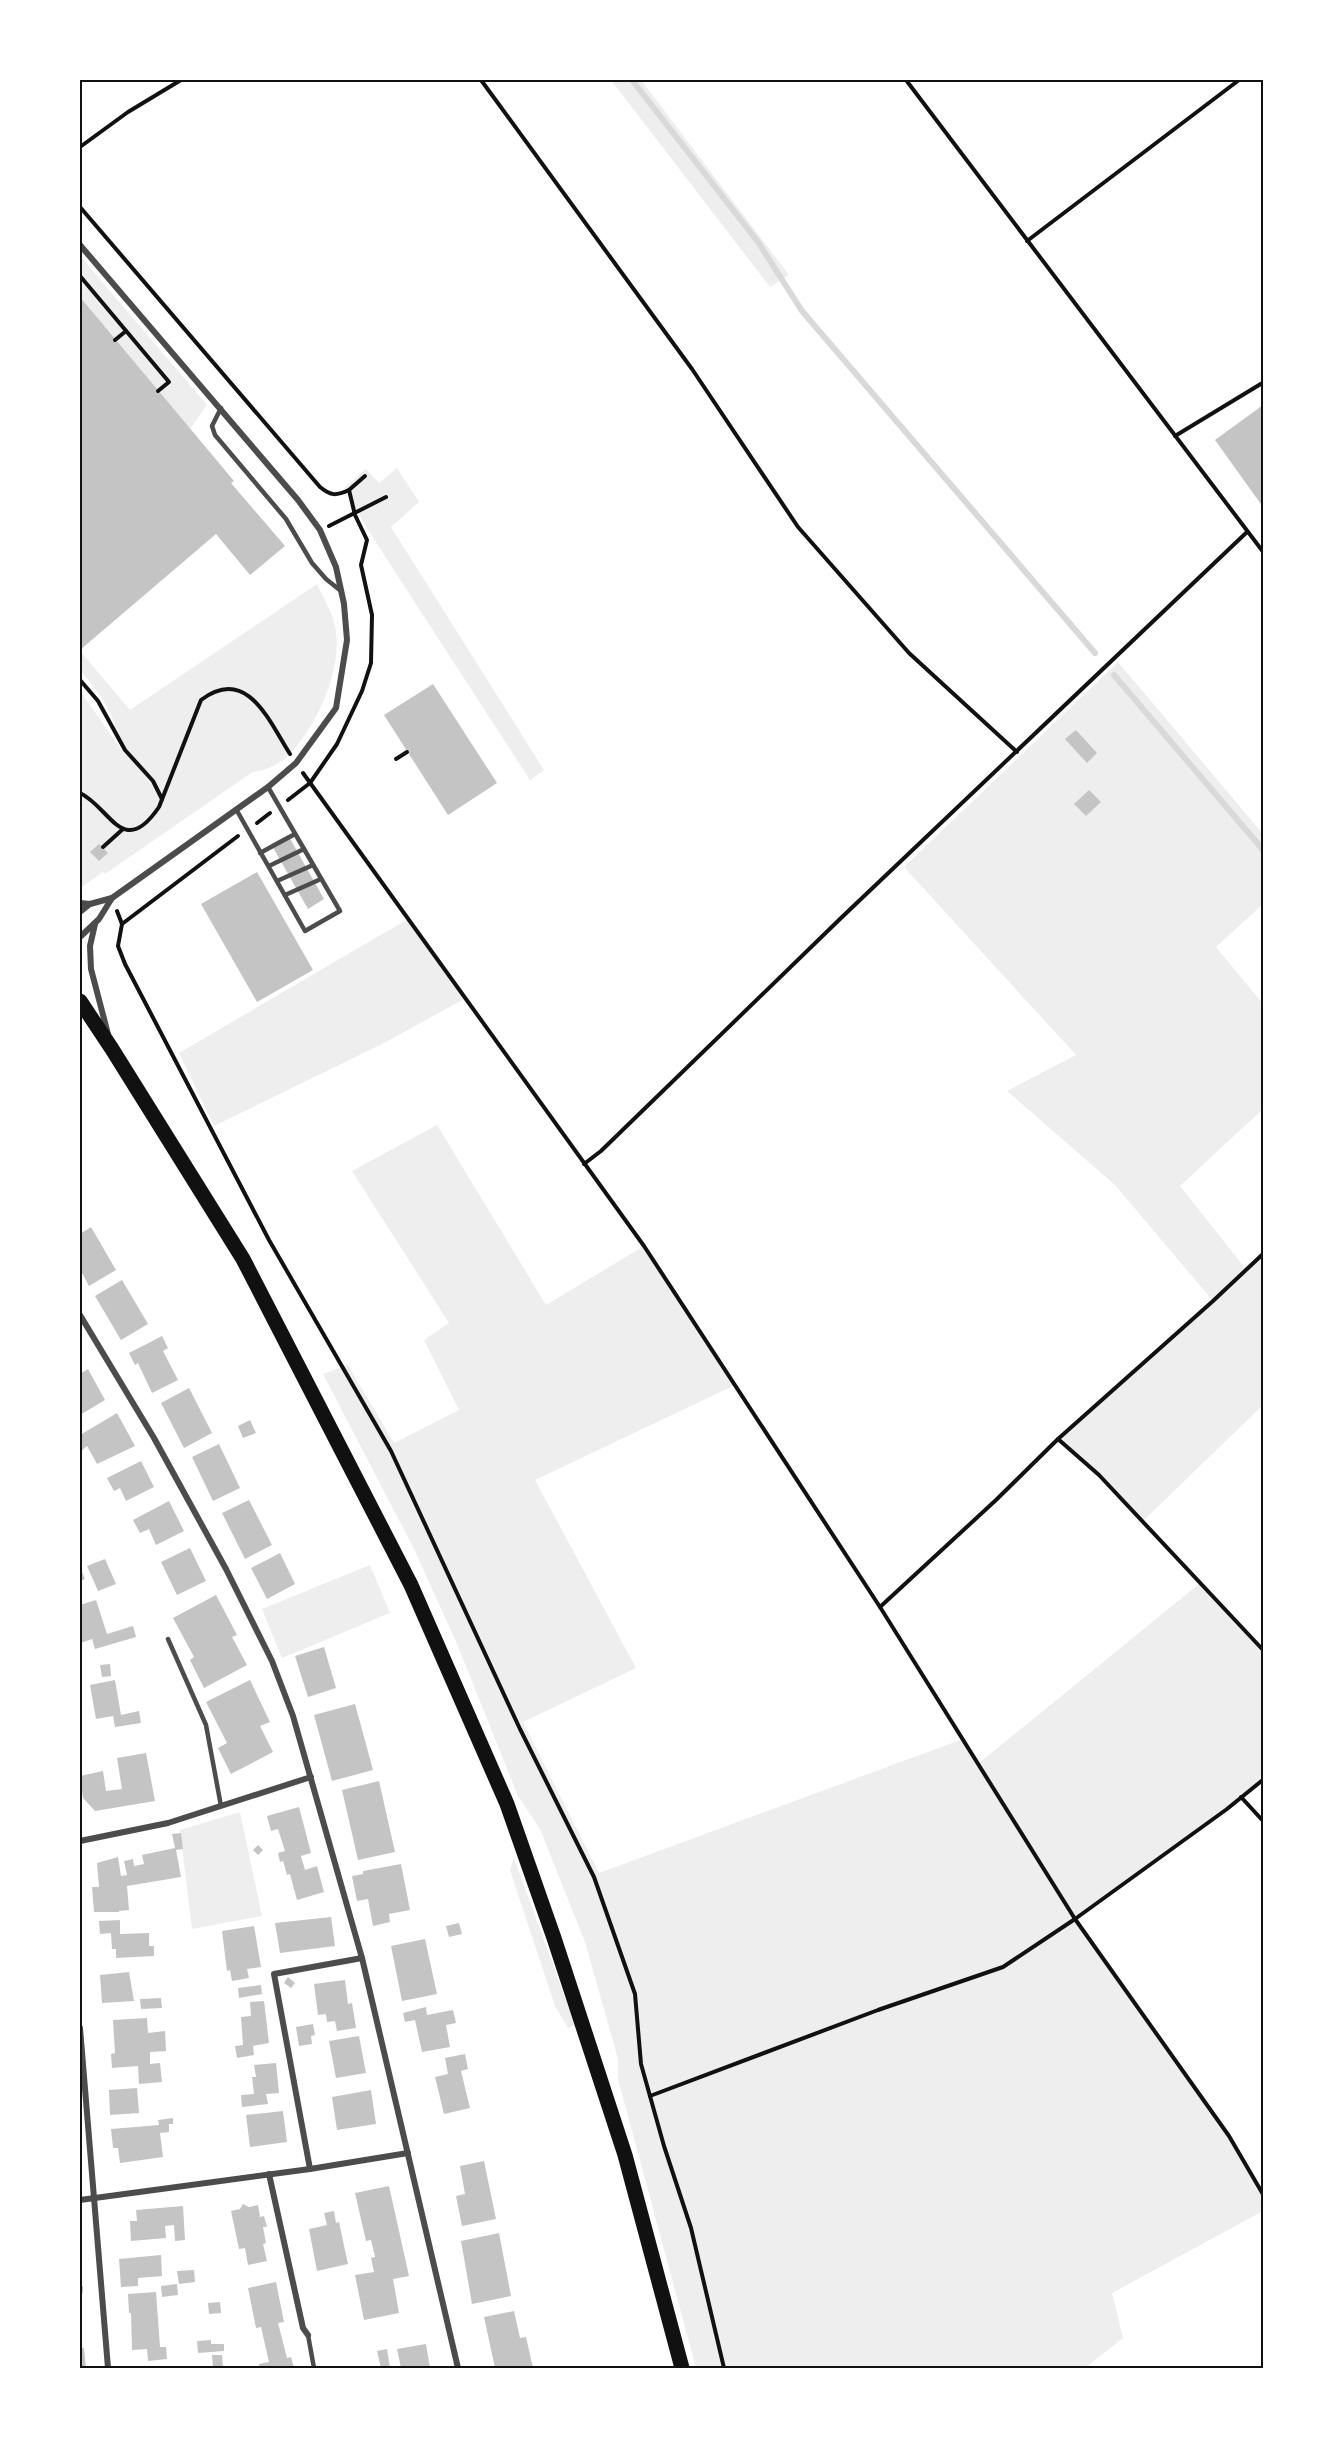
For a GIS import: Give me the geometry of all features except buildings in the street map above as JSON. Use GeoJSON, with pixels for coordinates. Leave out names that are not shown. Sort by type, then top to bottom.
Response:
{"type":"FeatureCollection","features":[{"type":"Feature","properties":{"kind":"main road"},"geometry":{"type":"LineString","coordinates":[[80,1001],[243,1259],[411,1585],[507,1804],[608,2101],[682,2368]]}},
{"type":"Feature","properties":{"kind":"street"},"geometry":{"type":"LineString","coordinates":[[80,245],[298,500],[320,530],[336,567],[342,592],[347,640],[336,708],[296,763],[268,787],[112,898],[90,904],[80,903]]}},
{"type":"Feature","properties":{"kind":"street"},"geometry":{"type":"LineString","coordinates":[[80,937],[95,924],[112,898]]}},
{"type":"Feature","properties":{"kind":"street"},"geometry":{"type":"LineString","coordinates":[[80,912],[90,904]]}},
{"type":"Feature","properties":{"kind":"street"},"geometry":{"type":"LineString","coordinates":[[95,924],[90,946],[91,969],[112,1049]]}},
{"type":"Feature","properties":{"kind":"street"},"geometry":{"type":"LineString","coordinates":[[80,1315],[159,1447],[248,1613],[272,1661],[293,1716],[362,1958],[458,2368]]}},
{"type":"Feature","properties":{"kind":"street"},"geometry":{"type":"LineString","coordinates":[[80,1841],[157,1825],[311,1777]]}},
{"type":"Feature","properties":{"kind":"street"},"geometry":{"type":"LineString","coordinates":[[310,2169],[274,1974],[362,1958]]}},
{"type":"Feature","properties":{"kind":"street"},"geometry":{"type":"LineString","coordinates":[[80,2028],[92,2197],[108,2368]]}},
{"type":"Feature","properties":{"kind":"street"},"geometry":{"type":"LineString","coordinates":[[80,2200],[310,2169],[408,2153]]}},
{"type":"Feature","properties":{"kind":"street"},"geometry":{"type":"LineString","coordinates":[[269,2174],[303,2328],[308,2334]]}},
{"type":"Feature","properties":{"kind":"lane"},"geometry":{"type":"LineString","coordinates":[[220,408],[212,426],[215,435],[286,519],[312,563],[342,592]]}},
{"type":"Feature","properties":{"kind":"lane"},"geometry":{"type":"LineString","coordinates":[[236,809],[305,931],[340,911],[268,787]]}},
{"type":"Feature","properties":{"kind":"lane"},"geometry":{"type":"LineString","coordinates":[[260,853],[296,834]]}},
{"type":"Feature","properties":{"kind":"lane"},"geometry":{"type":"LineString","coordinates":[[269,867],[304,849]]}},
{"type":"Feature","properties":{"kind":"lane"},"geometry":{"type":"LineString","coordinates":[[277,881],[313,865]]}},
{"type":"Feature","properties":{"kind":"lane"},"geometry":{"type":"LineString","coordinates":[[285,896],[321,879]]}},
{"type":"Feature","properties":{"kind":"lane"},"geometry":{"type":"LineString","coordinates":[[168,1639],[206,1725],[221,1806]]}},
{"type":"Feature","properties":{"kind":"lane"},"geometry":{"type":"LineString","coordinates":[[308,2334],[314,2368]]}},
{"type":"Feature","properties":{"kind":"path"},"geometry":{"type":"LineString","coordinates":[[80,147],[128,112],[181,80]]}},
{"type":"Feature","properties":{"kind":"path"},"geometry":{"type":"LineString","coordinates":[[481,80],[692,369],[798,526],[909,653],[1017,752]]}},
{"type":"Feature","properties":{"kind":"path"},"geometry":{"type":"LineString","coordinates":[[906,80],[1263,553]]}},
{"type":"Feature","properties":{"kind":"path"},"geometry":{"type":"LineString","coordinates":[[1027,241],[1239,80]]}},
{"type":"Feature","properties":{"kind":"path"},"geometry":{"type":"LineString","coordinates":[[80,207],[320,487],[329,494],[338,496],[365,476]]}},
{"type":"Feature","properties":{"kind":"path"},"geometry":{"type":"LineString","coordinates":[[80,278],[169,382],[158,391]]}},
{"type":"Feature","properties":{"kind":"path"},"geometry":{"type":"LineString","coordinates":[[115,340],[126,331]]}},
{"type":"Feature","properties":{"kind":"path"},"geometry":{"type":"LineString","coordinates":[[1175,436],[1263,382]]}},
{"type":"Feature","properties":{"kind":"path"},"geometry":{"type":"LineString","coordinates":[[349,490],[355,515]]}},
{"type":"Feature","properties":{"kind":"path"},"geometry":{"type":"LineString","coordinates":[[320,530],[355,515],[386,497]]}},
{"type":"Feature","properties":{"kind":"path"},"geometry":{"type":"LineString","coordinates":[[584,1164],[602,1151],[841,918],[1247,532]]}},
{"type":"Feature","properties":{"kind":"path"},"geometry":{"type":"LineString","coordinates":[[80,680],[98,701],[124,750],[153,781],[162,800]]}},
{"type":"Feature","properties":{"kind":"path"},"geometry":{"type":"LineString","coordinates":[[80,792],[112,822],[124,829],[138,828],[150,821],[162,800],[201,700],[215,690],[233,688],[249,695],[261,709],[296,763]]}},
{"type":"Feature","properties":{"kind":"path"},"geometry":{"type":"LineString","coordinates":[[396,759],[407,752]]}},
{"type":"Feature","properties":{"kind":"path"},"geometry":{"type":"LineString","coordinates":[[724,2368],[691,2228],[664,2146],[641,2064],[635,1994],[594,1877],[515,1719],[391,1450],[268,1240],[125,964],[118,946],[122,924],[310,783],[644,1246],[879,1607],[1075,1919],[1229,2136],[1263,2196]]}},
{"type":"Feature","properties":{"kind":"path"},"geometry":{"type":"LineString","coordinates":[[103,847],[124,829]]}},
{"type":"Feature","properties":{"kind":"path"},"geometry":{"type":"LineString","coordinates":[[879,1607],[996,1500],[1058,1439],[1213,1301],[1263,1253]]}},
{"type":"Feature","properties":{"kind":"path"},"geometry":{"type":"LineString","coordinates":[[1058,1439],[1099,1475],[1263,1651]]}},
{"type":"Feature","properties":{"kind":"path"},"geometry":{"type":"LineString","coordinates":[[650,2096],[878,2010],[1004,1967],[1075,1919],[1263,1779]]}},
{"type":"Feature","properties":{"kind":"path"},"geometry":{"type":"LineString","coordinates":[[1241,1797],[1263,1822]]}},
{"type":"Feature","properties":{"kind":"shaded area"},"geometry":{"type":"Polygon","coordinates":[[[611,80],[641,80],[789,275],[770,287],[611,80]]]}},
{"type":"Feature","properties":{"kind":"shaded area"},"geometry":{"type":"Polygon","coordinates":[[[80,256],[207,405],[190,429],[80,297],[80,256]]]}},
{"type":"Feature","properties":{"kind":"shaded area"},"geometry":{"type":"Polygon","coordinates":[[[397,468],[419,502],[391,527],[544,770],[530,780],[368,530],[344,488],[366,469],[379,483],[397,468]]]}},
{"type":"Feature","properties":{"kind":"shaded area"},"geometry":{"type":"Polygon","coordinates":[[[317,584],[335,626],[336,660],[326,696],[299,744],[280,762],[251,773],[105,874],[103,872],[80,888],[80,691],[123,752],[108,708],[80,670],[80,651],[130,710],[317,584]]]}},
{"type":"Feature","properties":{"kind":"shaded area"},"geometry":{"type":"Polygon","coordinates":[[[1118,662],[1263,834],[1263,904],[1216,947],[1263,1004],[1263,1109],[1180,1186],[1245,1268],[1263,1253],[1263,1405],[1142,1522],[1099,1475],[1058,1439],[1213,1301],[1115,1185],[1007,1091],[1076,1055],[904,867],[1118,662]]]}},
{"type":"Feature","properties":{"kind":"shaded area"},"geometry":{"type":"Polygon","coordinates":[[[408,919],[464,999],[384,1043],[214,1126],[179,1053],[408,919]]]}},
{"type":"Feature","properties":{"kind":"shaded area"},"geometry":{"type":"Polygon","coordinates":[[[437,1125],[546,1305],[644,1246],[735,1385],[535,1480],[636,1668],[523,1722],[599,1873],[963,1739],[979,1763],[1199,1584],[1263,1651],[1263,1779],[1227,1809],[1075,1919],[1229,2136],[1263,2196],[1263,2211],[1112,2293],[1123,2338],[1085,2368],[696,2368],[618,2079],[618,2059],[585,1942],[540,1829],[518,1796],[457,1644],[414,1549],[323,1374],[348,1365],[394,1443],[459,1410],[424,1340],[449,1323],[352,1171],[437,1125]]]}},
{"type":"Feature","properties":{"kind":"shaded area"},"geometry":{"type":"Polygon","coordinates":[[[370,1565],[390,1613],[282,1658],[262,1609],[370,1565]]]}},
{"type":"Feature","properties":{"kind":"shaded area"},"geometry":{"type":"Polygon","coordinates":[[[240,1812],[262,1916],[192,1929],[180,1830],[240,1812]]]}},
{"type":"Feature","properties":{"kind":"shaded area"},"geometry":{"type":"Polygon","coordinates":[[[514,1858],[575,2025],[568,2028],[555,2006],[510,1870],[514,1858]]]}},
{"type":"Feature","properties":{"kind":"waterway"},"geometry":{"type":"LineString","coordinates":[[632,80],[758,242],[802,311],[1095,653]]}},
{"type":"Feature","properties":{"kind":"waterway"},"geometry":{"type":"LineString","coordinates":[[1114,675],[1264,851]]}}]}
